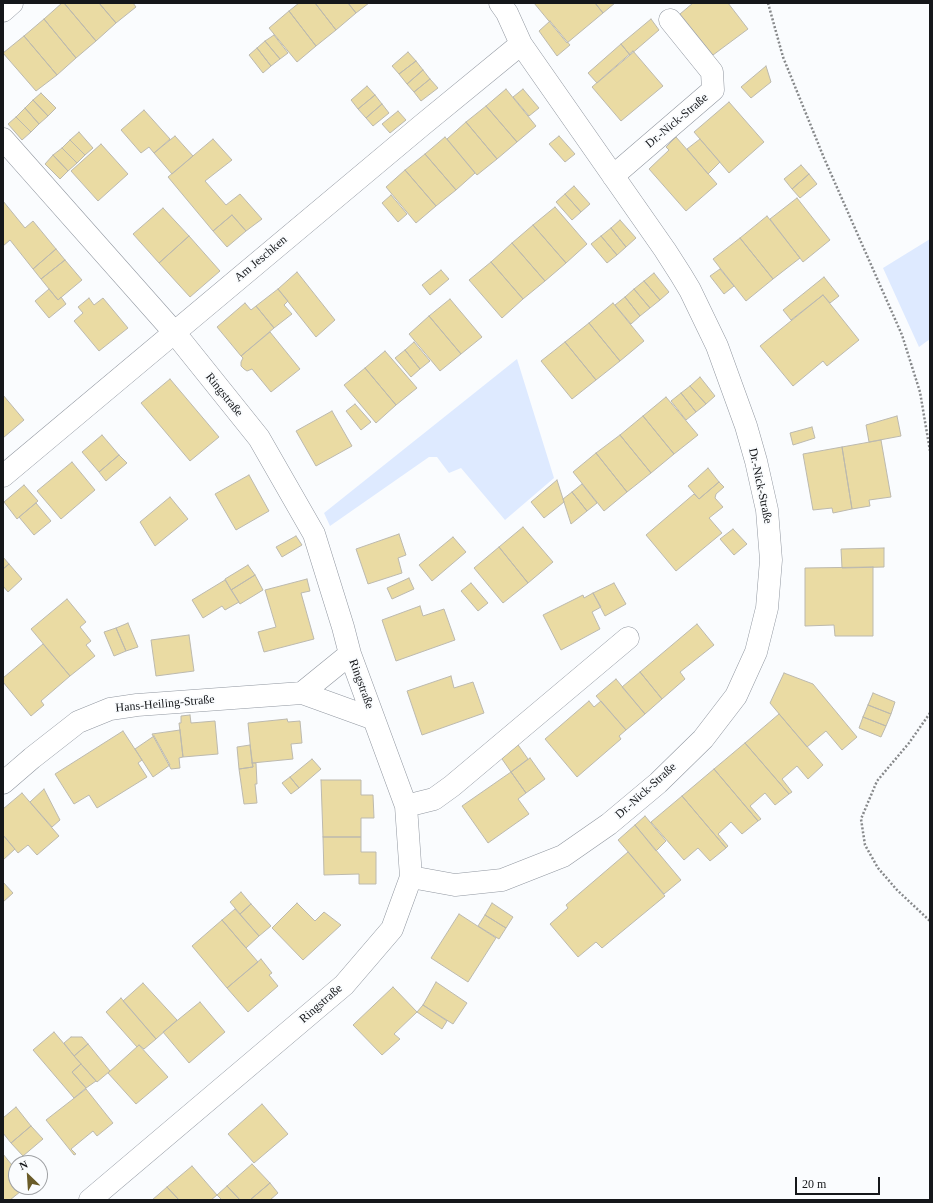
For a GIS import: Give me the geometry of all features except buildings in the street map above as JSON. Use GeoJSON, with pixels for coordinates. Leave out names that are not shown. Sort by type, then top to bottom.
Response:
{"type":"FeatureCollection","features":[{"type":"Feature","properties":{"kind":"street"},"geometry":{"type":"LineString","coordinates":[[3,11],[12,3]]}},
{"type":"Feature","properties":{"kind":"street","name":"Dr.-Nick-Straße"},"geometry":{"type":"LineString","coordinates":[[411,877],[455,885],[502,880],[563,856],[615,820],[658,783],[703,738],[736,696],[756,652],[767,608],[772,560],[767,510],[756,461],[746,426],[717,346],[690,290],[665,250],[521,44],[507,13],[500,3]]}},
{"type":"Feature","properties":{"kind":"street","name":"Dr.-Nick-Straße"},"geometry":{"type":"LineString","coordinates":[[612,176],[713,90],[712,72],[670,20]]}},
{"type":"Feature","properties":{"kind":"street","name":"Am Jeschken"},"geometry":{"type":"LineString","coordinates":[[3,476],[408,136],[521,44]]}},
{"type":"Feature","properties":{"kind":"street","name":"Ringstraße"},"geometry":{"type":"LineString","coordinates":[[6,146],[174,332],[259,438],[314,534],[350,654],[406,806],[411,877],[392,929],[344,985],[90,1200]]}},
{"type":"Feature","properties":{"kind":"street"},"geometry":{"type":"LineString","coordinates":[[406,806],[434,799],[452,786],[628,638]]}},
{"type":"Feature","properties":{"kind":"street"},"geometry":{"type":"LineString","coordinates":[[302,693],[350,654]]}},
{"type":"Feature","properties":{"kind":"street","name":"Hans-Heiling-Straße"},"geometry":{"type":"LineString","coordinates":[[3,783],[78,722],[110,709],[138,705],[302,693],[374,719]]}},
{"type":"Feature","properties":{"kind":"path"},"geometry":{"type":"LineString","coordinates":[[768,3],[783,57],[824,158],[902,335],[920,392],[930,452]]}},
{"type":"Feature","properties":{"kind":"path"},"geometry":{"type":"LineString","coordinates":[[930,712],[909,743],[877,781],[860,819],[865,845],[878,868],[897,890],[930,921]]}},
{"type":"Feature","properties":{"kind":"shaded area"},"geometry":{"type":"Polygon","coordinates":[[[930,239],[930,339],[919,347],[883,268],[930,239]]]}},
{"type":"Feature","properties":{"kind":"shaded area"},"geometry":{"type":"Polygon","coordinates":[[[517,359],[554,478],[505,520],[461,468],[449,473],[437,457],[429,457],[330,526],[324,513],[517,359]]]}}]}
